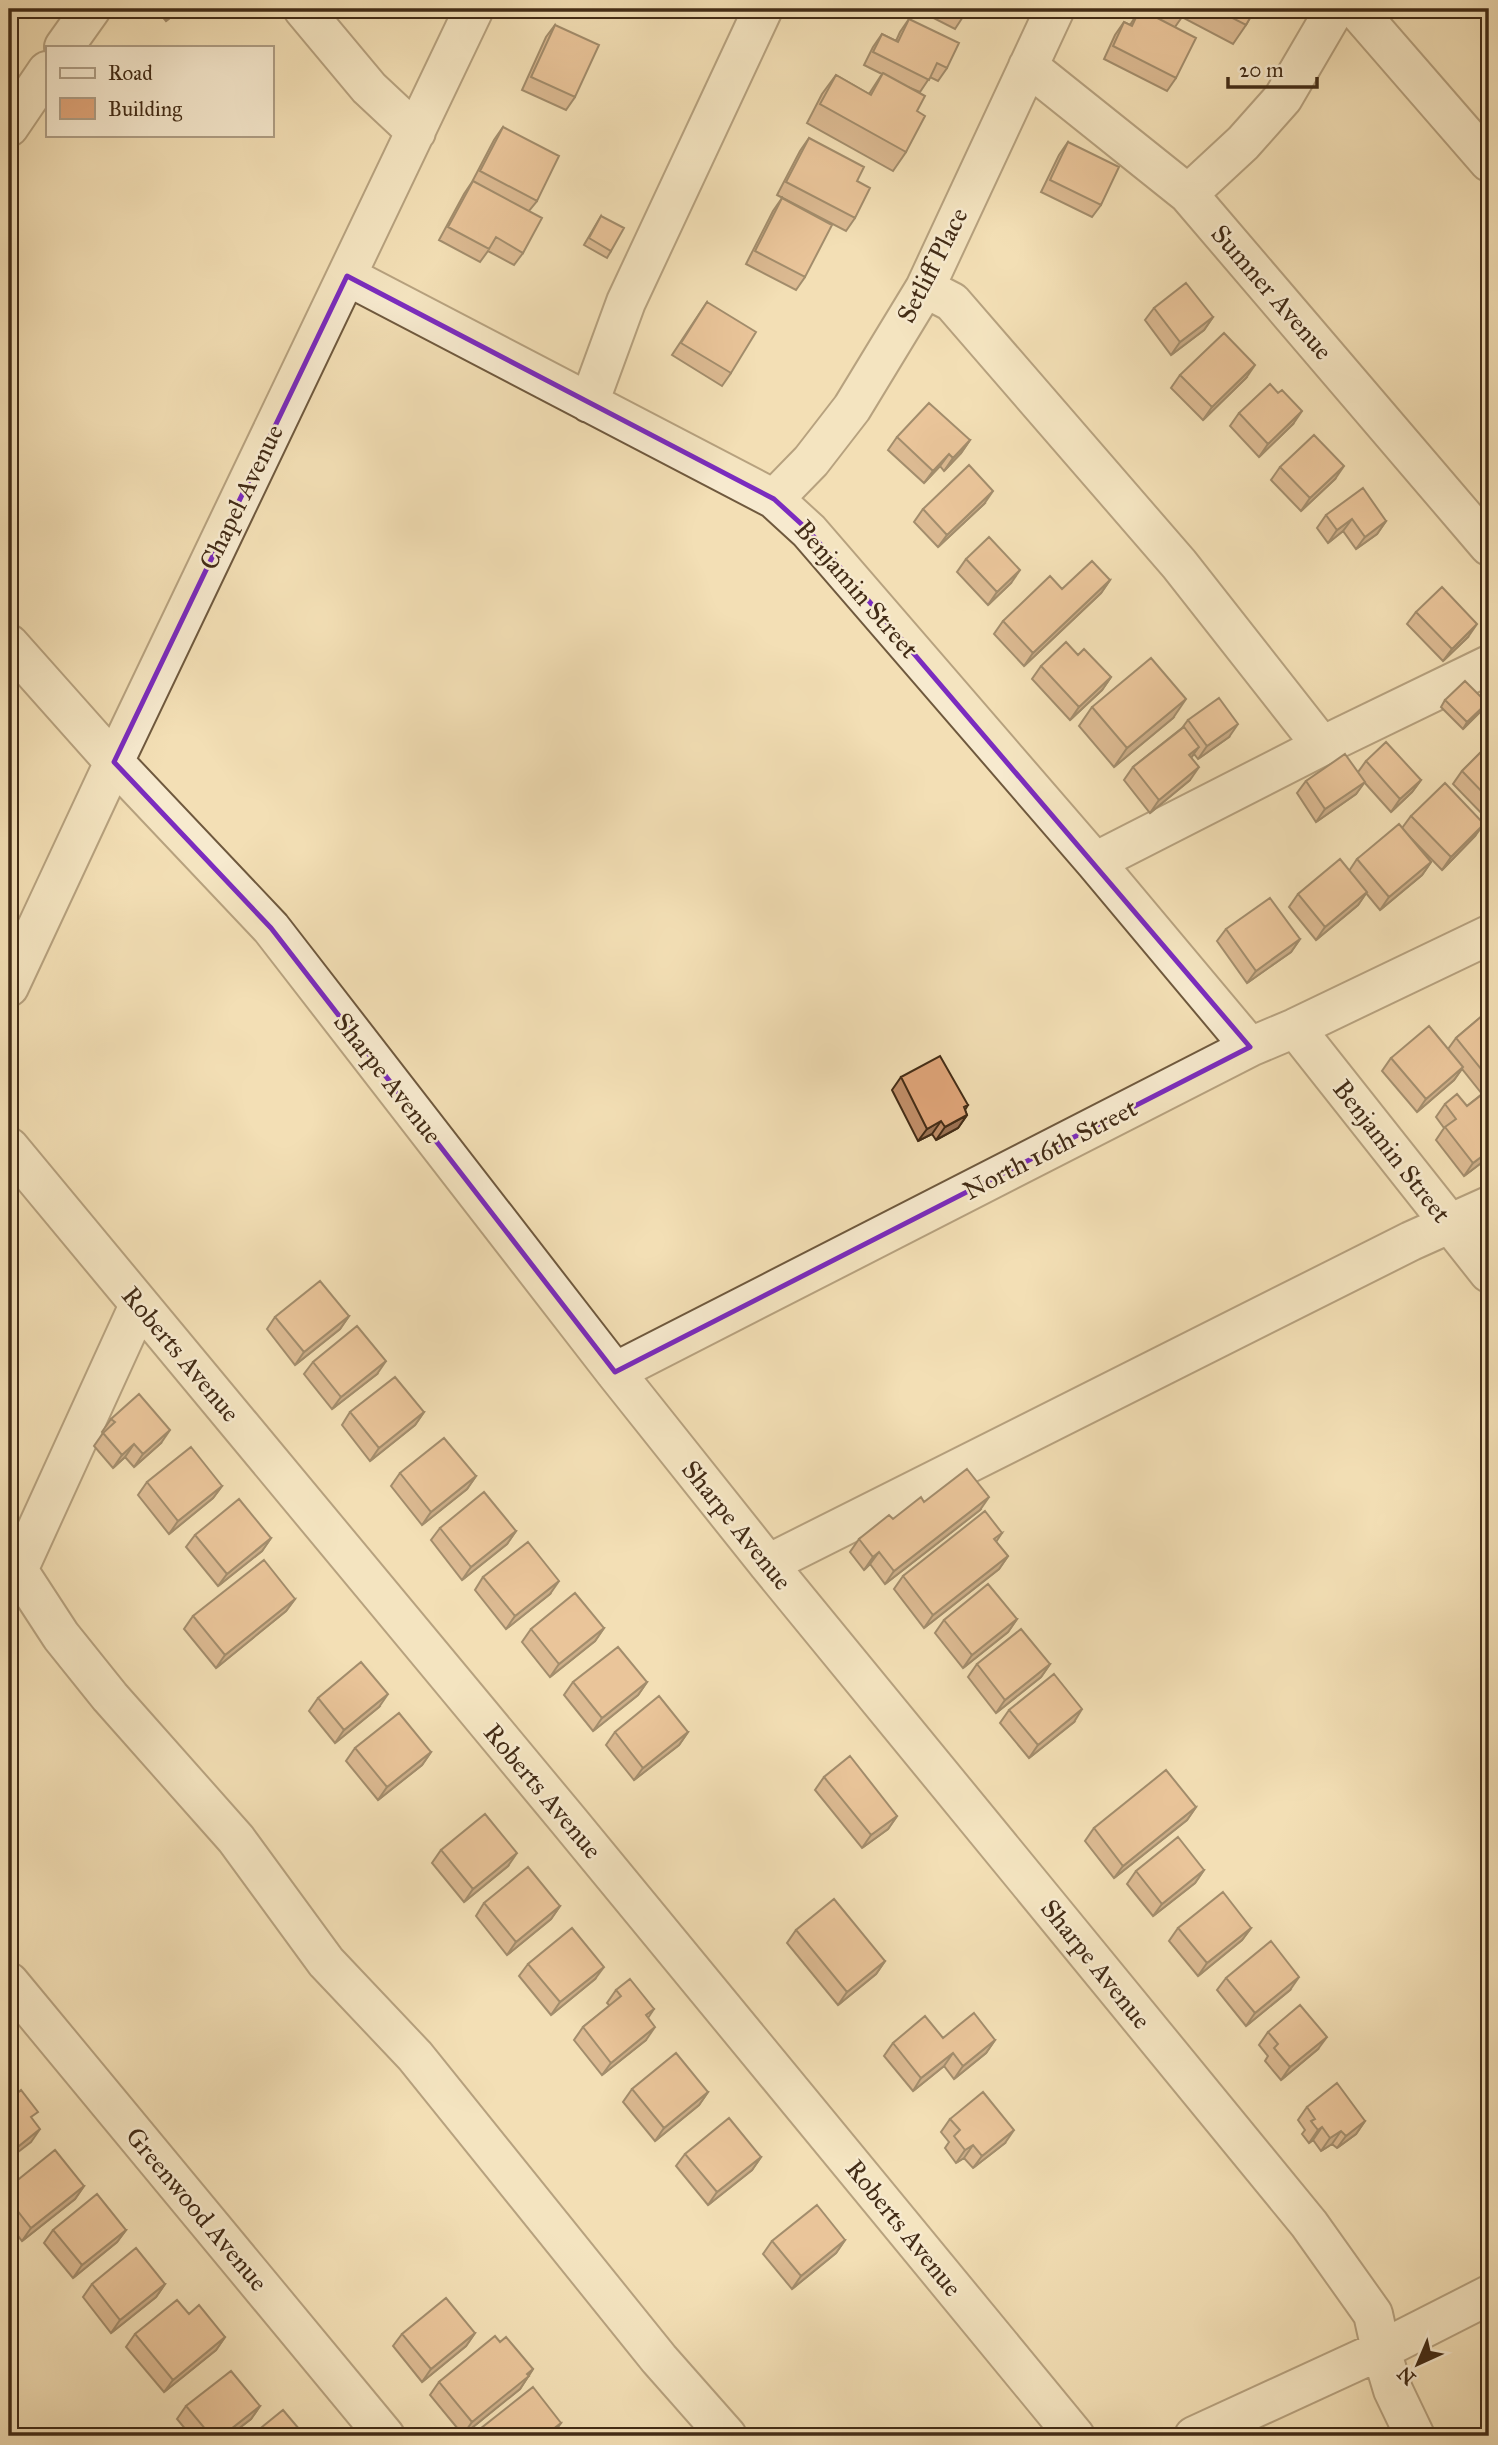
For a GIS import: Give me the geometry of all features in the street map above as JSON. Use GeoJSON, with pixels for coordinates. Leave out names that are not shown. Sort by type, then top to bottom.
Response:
{"type":"FeatureCollection","features":[{"type":"Feature","properties":{"kind":"street"},"geometry":{"type":"LineString","coordinates":[[65,46],[91,9]]}},
{"type":"Feature","properties":{"kind":"street"},"geometry":{"type":"LineString","coordinates":[[303,9],[369,88],[416,132]]}},
{"type":"Feature","properties":{"kind":"street","name":"Chapel Avenue"},"geometry":{"type":"LineString","coordinates":[[9,987],[474,9]]}},
{"type":"Feature","properties":{"kind":"street"},"geometry":{"type":"LineString","coordinates":[[589,403],[626,302],[763,9]]}},
{"type":"Feature","properties":{"kind":"street","name":"Setliff Place"},"geometry":{"type":"LineString","coordinates":[[774,499],[811,461],[852,408],[925,288],[1055,9]]}},
{"type":"Feature","properties":{"kind":"street"},"geometry":{"type":"LineString","coordinates":[[1188,194],[1243,143],[1283,98],[1335,9]]}},
{"type":"Feature","properties":{"kind":"street"},"geometry":{"type":"LineString","coordinates":[[1356,9],[1489,162]]}},
{"type":"Feature","properties":{"kind":"street","name":"Sumner Avenue"},"geometry":{"type":"LineString","coordinates":[[1028,66],[1188,194],[1489,546]]}},
{"type":"Feature","properties":{"kind":"street"},"geometry":{"type":"LineString","coordinates":[[9,127],[46,72]]}},
{"type":"Feature","properties":{"kind":"street","name":"Benjamin Street"},"geometry":{"type":"LineString","coordinates":[[347,276],[774,499],[808,531],[1095,862],[1250,1047]]}},
{"type":"Feature","properties":{"kind":"street"},"geometry":{"type":"LineString","coordinates":[[925,288],[952,302],[1179,564],[1322,746]]}},
{"type":"Feature","properties":{"kind":"street","name":"Sharpe Avenue"},"geometry":{"type":"LineString","coordinates":[[9,644],[114,762],[271,929],[615,1372],[768,1564],[1309,2224],[1373,2314],[1393,2390],[1415,2436]]}},
{"type":"Feature","properties":{"kind":"street"},"geometry":{"type":"LineString","coordinates":[[1095,862],[1322,746],[1489,665]]}},
{"type":"Feature","properties":{"kind":"street","name":"North 16th Street"},"geometry":{"type":"LineString","coordinates":[[615,1372],[1250,1047],[1489,934]]}},
{"type":"Feature","properties":{"kind":"street","name":"Benjamin Street"},"geometry":{"type":"LineString","coordinates":[[1295,1028],[1489,1273]]}},
{"type":"Feature","properties":{"kind":"street","name":"Roberts Avenue"},"geometry":{"type":"LineString","coordinates":[[9,1147],[568,1820],[1074,2436]]}},
{"type":"Feature","properties":{"kind":"street"},"geometry":{"type":"LineString","coordinates":[[768,1564],[1398,1247],[1489,1206]]}},
{"type":"Feature","properties":{"kind":"street"},"geometry":{"type":"LineString","coordinates":[[139,1305],[13,1580],[110,1697],[236,1839],[326,1962],[415,2056],[651,2349],[727,2436]]}},
{"type":"Feature","properties":{"kind":"street","name":"Greenwood Avenue"},"geometry":{"type":"LineString","coordinates":[[9,1982],[385,2436]]}},
{"type":"Feature","properties":{"kind":"street"},"geometry":{"type":"LineString","coordinates":[[1194,2436],[1381,2350],[1489,2295]]}},
{"type":"Feature","properties":{"kind":"highlighted area"},"geometry":{"type":"Polygon","coordinates":[[[347,276],[774,499],[809,531],[1250,1047],[615,1372],[271,928],[114,762],[347,276]]]}},
{"type":"Feature","properties":{"kind":"building"},"geometry":{"type":"Polygon","coordinates":[[[949,9],[968,9],[964,16],[949,9]]]}},
{"type":"Feature","properties":{"kind":"building"},"geometry":{"type":"Polygon","coordinates":[[[1140,9],[1196,38],[1176,78],[1113,46],[1124,22],[1132,26],[1140,9]]]}},
{"type":"Feature","properties":{"kind":"building"},"geometry":{"type":"Polygon","coordinates":[[[1215,9],[1255,9],[1246,25],[1215,9]]]}},
{"type":"Feature","properties":{"kind":"building"},"geometry":{"type":"Polygon","coordinates":[[[909,19],[959,43],[947,68],[937,63],[929,80],[873,52],[882,34],[898,42],[909,19]]]}},
{"type":"Feature","properties":{"kind":"building"},"geometry":{"type":"Polygon","coordinates":[[[555,25],[599,45],[575,97],[531,77],[555,25]]]}},
{"type":"Feature","properties":{"kind":"building"},"geometry":{"type":"Polygon","coordinates":[[[883,73],[925,96],[917,111],[925,116],[906,152],[820,104],[836,75],[871,95],[883,73]]]}},
{"type":"Feature","properties":{"kind":"building"},"geometry":{"type":"Polygon","coordinates":[[[503,127],[559,156],[537,201],[480,171],[503,127]]]}},
{"type":"Feature","properties":{"kind":"building"},"geometry":{"type":"Polygon","coordinates":[[[809,138],[864,167],[857,181],[870,188],[855,218],[786,182],[809,138]]]}},
{"type":"Feature","properties":{"kind":"building"},"geometry":{"type":"Polygon","coordinates":[[[1068,142],[1119,167],[1101,205],[1050,180],[1068,142]]]}},
{"type":"Feature","properties":{"kind":"building"},"geometry":{"type":"Polygon","coordinates":[[[473,181],[542,218],[523,253],[496,237],[489,249],[448,227],[473,181]]]}},
{"type":"Feature","properties":{"kind":"building"},"geometry":{"type":"Polygon","coordinates":[[[782,198],[832,225],[805,277],[755,251],[782,198]]]}},
{"type":"Feature","properties":{"kind":"building"},"geometry":{"type":"Polygon","coordinates":[[[601,216],[624,228],[611,251],[589,238],[601,216]]]}},
{"type":"Feature","properties":{"kind":"building"},"geometry":{"type":"Polygon","coordinates":[[[1186,283],[1213,317],[1180,342],[1154,308],[1186,283]]]}},
{"type":"Feature","properties":{"kind":"building"},"geometry":{"type":"Polygon","coordinates":[[[707,302],[756,332],[731,373],[681,343],[707,302]]]}},
{"type":"Feature","properties":{"kind":"building"},"geometry":{"type":"Polygon","coordinates":[[[1224,333],[1255,365],[1212,407],[1180,375],[1224,333]]]}},
{"type":"Feature","properties":{"kind":"building"},"geometry":{"type":"Polygon","coordinates":[[[1270,384],[1278,393],[1282,390],[1302,411],[1268,444],[1239,413],[1270,384]]]}},
{"type":"Feature","properties":{"kind":"building"},"geometry":{"type":"Polygon","coordinates":[[[929,403],[970,440],[953,458],[949,454],[933,471],[897,437],[929,403]]]}},
{"type":"Feature","properties":{"kind":"building"},"geometry":{"type":"Polygon","coordinates":[[[1314,435],[1344,466],[1310,498],[1280,467],[1314,435]]]}},
{"type":"Feature","properties":{"kind":"building"},"geometry":{"type":"Polygon","coordinates":[[[969,465],[993,491],[947,535],[923,509],[969,465]]]}},
{"type":"Feature","properties":{"kind":"building"},"geometry":{"type":"Polygon","coordinates":[[[1363,488],[1386,521],[1365,537],[1352,519],[1337,530],[1326,515],[1363,488]]]}},
{"type":"Feature","properties":{"kind":"building"},"geometry":{"type":"Polygon","coordinates":[[[989,537],[1020,570],[997,592],[966,559],[989,537]]]}},
{"type":"Feature","properties":{"kind":"building"},"geometry":{"type":"Polygon","coordinates":[[[1092,561],[1110,580],[1033,653],[1003,621],[1050,576],[1062,589],[1092,561]]]}},
{"type":"Feature","properties":{"kind":"building"},"geometry":{"type":"Polygon","coordinates":[[[1442,587],[1477,624],[1452,649],[1416,612],[1442,587]]]}},
{"type":"Feature","properties":{"kind":"building"},"geometry":{"type":"Polygon","coordinates":[[[1066,642],[1078,655],[1084,649],[1111,677],[1079,707],[1041,666],[1066,642]]]}},
{"type":"Feature","properties":{"kind":"building"},"geometry":{"type":"Polygon","coordinates":[[[1151,658],[1186,699],[1127,748],[1092,707],[1151,658]]]}},
{"type":"Feature","properties":{"kind":"building"},"geometry":{"type":"Polygon","coordinates":[[[1465,681],[1487,703],[1467,722],[1445,700],[1465,681]]]}},
{"type":"Feature","properties":{"kind":"building"},"geometry":{"type":"Polygon","coordinates":[[[1219,698],[1238,724],[1207,746],[1188,720],[1219,698]]]}},
{"type":"Feature","properties":{"kind":"building"},"geometry":{"type":"Polygon","coordinates":[[[1184,727],[1199,747],[1189,755],[1199,767],[1159,800],[1133,767],[1184,727]]]}},
{"type":"Feature","properties":{"kind":"building"},"geometry":{"type":"Polygon","coordinates":[[[1386,742],[1421,780],[1400,799],[1366,761],[1386,742]]]}},
{"type":"Feature","properties":{"kind":"building"},"geometry":{"type":"Polygon","coordinates":[[[1489,744],[1489,799],[1462,771],[1489,744]]]}},
{"type":"Feature","properties":{"kind":"building"},"geometry":{"type":"Polygon","coordinates":[[[1345,754],[1365,782],[1325,809],[1306,781],[1345,754]]]}},
{"type":"Feature","properties":{"kind":"building"},"geometry":{"type":"Polygon","coordinates":[[[1445,783],[1484,824],[1451,857],[1411,816],[1445,783]]]}},
{"type":"Feature","properties":{"kind":"building"},"geometry":{"type":"Polygon","coordinates":[[[1399,824],[1431,862],[1389,897],[1357,859],[1399,824]]]}},
{"type":"Feature","properties":{"kind":"building"},"geometry":{"type":"Polygon","coordinates":[[[1340,859],[1367,892],[1325,927],[1298,894],[1340,859]]]}},
{"type":"Feature","properties":{"kind":"building"},"geometry":{"type":"Polygon","coordinates":[[[1270,898],[1300,939],[1256,971],[1226,929],[1270,898]]]}},
{"type":"Feature","properties":{"kind":"building"},"geometry":{"type":"Polygon","coordinates":[[[1489,1010],[1489,1079],[1456,1038],[1489,1010]]]}},
{"type":"Feature","properties":{"kind":"building"},"geometry":{"type":"Polygon","coordinates":[[[1429,1026],[1463,1067],[1426,1099],[1391,1058],[1429,1026]]]}},
{"type":"Feature","properties":{"kind":"building"},"geometry":{"type":"Polygon","coordinates":[[[940,1056],[968,1105],[964,1107],[967,1115],[945,1127],[941,1121],[927,1129],[901,1077],[940,1056]]]}},
{"type":"Feature","properties":{"kind":"building"},"geometry":{"type":"Polygon","coordinates":[[[1484,1093],[1489,1100],[1489,1151],[1473,1163],[1445,1127],[1456,1119],[1445,1104],[1457,1094],[1467,1106],[1484,1093]]]}},
{"type":"Feature","properties":{"kind":"building"},"geometry":{"type":"Polygon","coordinates":[[[320,1281],[349,1316],[304,1352],[275,1317],[320,1281]]]}},
{"type":"Feature","properties":{"kind":"building"},"geometry":{"type":"Polygon","coordinates":[[[357,1326],[386,1361],[341,1397],[313,1362],[357,1326]]]}},
{"type":"Feature","properties":{"kind":"building"},"geometry":{"type":"Polygon","coordinates":[[[395,1377],[424,1412],[379,1448],[350,1412],[395,1377]]]}},
{"type":"Feature","properties":{"kind":"building"},"geometry":{"type":"Polygon","coordinates":[[[139,1394],[170,1430],[143,1454],[134,1444],[122,1455],[103,1433],[115,1422],[111,1419],[139,1394]]]}},
{"type":"Feature","properties":{"kind":"building"},"geometry":{"type":"Polygon","coordinates":[[[444,1438],[476,1476],[431,1512],[400,1473],[444,1438]]]}},
{"type":"Feature","properties":{"kind":"building"},"geometry":{"type":"Polygon","coordinates":[[[191,1447],[222,1486],[178,1521],[147,1482],[191,1447]]]}},
{"type":"Feature","properties":{"kind":"building"},"geometry":{"type":"Polygon","coordinates":[[[967,1469],[989,1497],[894,1571],[879,1552],[873,1557],[859,1539],[889,1515],[893,1519],[921,1497],[924,1502],[967,1469]]]}},
{"type":"Feature","properties":{"kind":"building"},"geometry":{"type":"Polygon","coordinates":[[[484,1492],[516,1531],[471,1567],[440,1528],[484,1492]]]}},
{"type":"Feature","properties":{"kind":"building"},"geometry":{"type":"Polygon","coordinates":[[[239,1499],[271,1538],[227,1574],[195,1535],[239,1499]]]}},
{"type":"Feature","properties":{"kind":"building"},"geometry":{"type":"Polygon","coordinates":[[[985,1511],[1002,1533],[994,1539],[1008,1556],[933,1615],[903,1576],[985,1511]]]}},
{"type":"Feature","properties":{"kind":"building"},"geometry":{"type":"Polygon","coordinates":[[[528,1542],[559,1581],[515,1616],[483,1577],[528,1542]]]}},
{"type":"Feature","properties":{"kind":"building"},"geometry":{"type":"Polygon","coordinates":[[[264,1560],[295,1599],[225,1655],[193,1616],[264,1560]]]}},
{"type":"Feature","properties":{"kind":"building"},"geometry":{"type":"Polygon","coordinates":[[[988,1584],[1017,1619],[972,1655],[944,1620],[988,1584]]]}},
{"type":"Feature","properties":{"kind":"building"},"geometry":{"type":"Polygon","coordinates":[[[575,1593],[604,1628],[559,1664],[531,1629],[575,1593]]]}},
{"type":"Feature","properties":{"kind":"building"},"geometry":{"type":"Polygon","coordinates":[[[1021,1629],[1050,1664],[1005,1700],[977,1664],[1021,1629]]]}},
{"type":"Feature","properties":{"kind":"building"},"geometry":{"type":"Polygon","coordinates":[[[618,1647],[647,1682],[602,1718],[573,1682],[618,1647]]]}},
{"type":"Feature","properties":{"kind":"building"},"geometry":{"type":"Polygon","coordinates":[[[361,1662],[388,1694],[344,1730],[318,1698],[361,1662]]]}},
{"type":"Feature","properties":{"kind":"building"},"geometry":{"type":"Polygon","coordinates":[[[1054,1674],[1082,1709],[1038,1745],[1009,1710],[1054,1674]]]}},
{"type":"Feature","properties":{"kind":"building"},"geometry":{"type":"Polygon","coordinates":[[[659,1696],[688,1732],[643,1768],[615,1732],[659,1696]]]}},
{"type":"Feature","properties":{"kind":"building"},"geometry":{"type":"Polygon","coordinates":[[[399,1713],[431,1752],[387,1787],[355,1748],[399,1713]]]}},
{"type":"Feature","properties":{"kind":"building"},"geometry":{"type":"Polygon","coordinates":[[[850,1756],[897,1816],[871,1835],[824,1777],[850,1756]]]}},
{"type":"Feature","properties":{"kind":"building"},"geometry":{"type":"Polygon","coordinates":[[[1166,1770],[1196,1807],[1123,1866],[1094,1828],[1166,1770]]]}},
{"type":"Feature","properties":{"kind":"building"},"geometry":{"type":"Polygon","coordinates":[[[485,1814],[517,1853],[473,1889],[441,1850],[485,1814]]]}},
{"type":"Feature","properties":{"kind":"building"},"geometry":{"type":"Polygon","coordinates":[[[1178,1837],[1204,1870],[1162,1904],[1136,1871],[1178,1837]]]}},
{"type":"Feature","properties":{"kind":"building"},"geometry":{"type":"Polygon","coordinates":[[[528,1867],[560,1906],[516,1942],[484,1903],[528,1867]]]}},
{"type":"Feature","properties":{"kind":"building"},"geometry":{"type":"Polygon","coordinates":[[[1223,1892],[1251,1928],[1207,1963],[1178,1928],[1223,1892]]]}},
{"type":"Feature","properties":{"kind":"building"},"geometry":{"type":"Polygon","coordinates":[[[834,1899],[885,1961],[847,1992],[796,1930],[834,1899]]]}},
{"type":"Feature","properties":{"kind":"building"},"geometry":{"type":"Polygon","coordinates":[[[572,1928],[604,1967],[560,2002],[528,1964],[572,1928]]]}},
{"type":"Feature","properties":{"kind":"building"},"geometry":{"type":"Polygon","coordinates":[[[1271,1941],[1299,1977],[1255,2013],[1226,1978],[1271,1941]]]}},
{"type":"Feature","properties":{"kind":"building"},"geometry":{"type":"Polygon","coordinates":[[[630,1979],[654,2009],[646,2015],[655,2027],[611,2063],[583,2027],[621,1996],[616,1990],[630,1979]]]}},
{"type":"Feature","properties":{"kind":"building"},"geometry":{"type":"Polygon","coordinates":[[[1300,2005],[1327,2037],[1290,2067],[1274,2048],[1278,2044],[1268,2032],[1300,2005]]]}},
{"type":"Feature","properties":{"kind":"building"},"geometry":{"type":"Polygon","coordinates":[[[974,2013],[995,2040],[963,2066],[953,2053],[921,2078],[893,2043],[925,2016],[943,2038],[974,2013]]]}},
{"type":"Feature","properties":{"kind":"building"},"geometry":{"type":"Polygon","coordinates":[[[676,2053],[708,2092],[664,2128],[632,2089],[676,2053]]]}},
{"type":"Feature","properties":{"kind":"building"},"geometry":{"type":"Polygon","coordinates":[[[1337,2083],[1365,2121],[1346,2136],[1341,2131],[1330,2138],[1322,2127],[1318,2130],[1311,2121],[1315,2119],[1307,2107],[1337,2083]]]}},
{"type":"Feature","properties":{"kind":"building"},"geometry":{"type":"Polygon","coordinates":[[[9,2090],[14,2096],[21,2090],[38,2112],[31,2117],[40,2129],[9,2154],[9,2090]]]}},
{"type":"Feature","properties":{"kind":"building"},"geometry":{"type":"Polygon","coordinates":[[[983,2092],[1014,2130],[982,2156],[973,2145],[965,2150],[954,2136],[960,2130],[950,2119],[983,2092]]]}},
{"type":"Feature","properties":{"kind":"building"},"geometry":{"type":"Polygon","coordinates":[[[729,2118],[761,2157],[717,2192],[685,2154],[729,2118]]]}},
{"type":"Feature","properties":{"kind":"building"},"geometry":{"type":"Polygon","coordinates":[[[55,2150],[84,2186],[31,2228],[9,2200],[9,2187],[55,2150]]]}},
{"type":"Feature","properties":{"kind":"building"},"geometry":{"type":"Polygon","coordinates":[[[97,2194],[126,2230],[82,2265],[53,2230],[97,2194]]]}},
{"type":"Feature","properties":{"kind":"building"},"geometry":{"type":"Polygon","coordinates":[[[817,2205],[845,2240],[801,2276],[772,2241],[817,2205]]]}},
{"type":"Feature","properties":{"kind":"building"},"geometry":{"type":"Polygon","coordinates":[[[136,2248],[165,2284],[120,2320],[92,2284],[136,2248]]]}},
{"type":"Feature","properties":{"kind":"building"},"geometry":{"type":"Polygon","coordinates":[[[446,2298],[475,2333],[431,2369],[402,2334],[446,2298]]]}},
{"type":"Feature","properties":{"kind":"building"},"geometry":{"type":"Polygon","coordinates":[[[177,2300],[189,2314],[199,2305],[225,2337],[173,2380],[135,2334],[177,2300]]]}},
{"type":"Feature","properties":{"kind":"building"},"geometry":{"type":"Polygon","coordinates":[[[495,2336],[500,2342],[506,2337],[533,2369],[527,2374],[529,2376],[472,2422],[439,2382],[495,2336]]]}},
{"type":"Feature","properties":{"kind":"building"},"geometry":{"type":"Polygon","coordinates":[[[231,2371],[260,2406],[222,2436],[211,2436],[186,2406],[231,2371]]]}},
{"type":"Feature","properties":{"kind":"building"},"geometry":{"type":"Polygon","coordinates":[[[533,2387],[561,2423],[544,2436],[486,2436],[480,2429],[533,2387]]]}},
{"type":"Feature","properties":{"kind":"building"},"geometry":{"type":"Polygon","coordinates":[[[283,2410],[305,2436],[251,2436],[283,2410]]]}}]}
